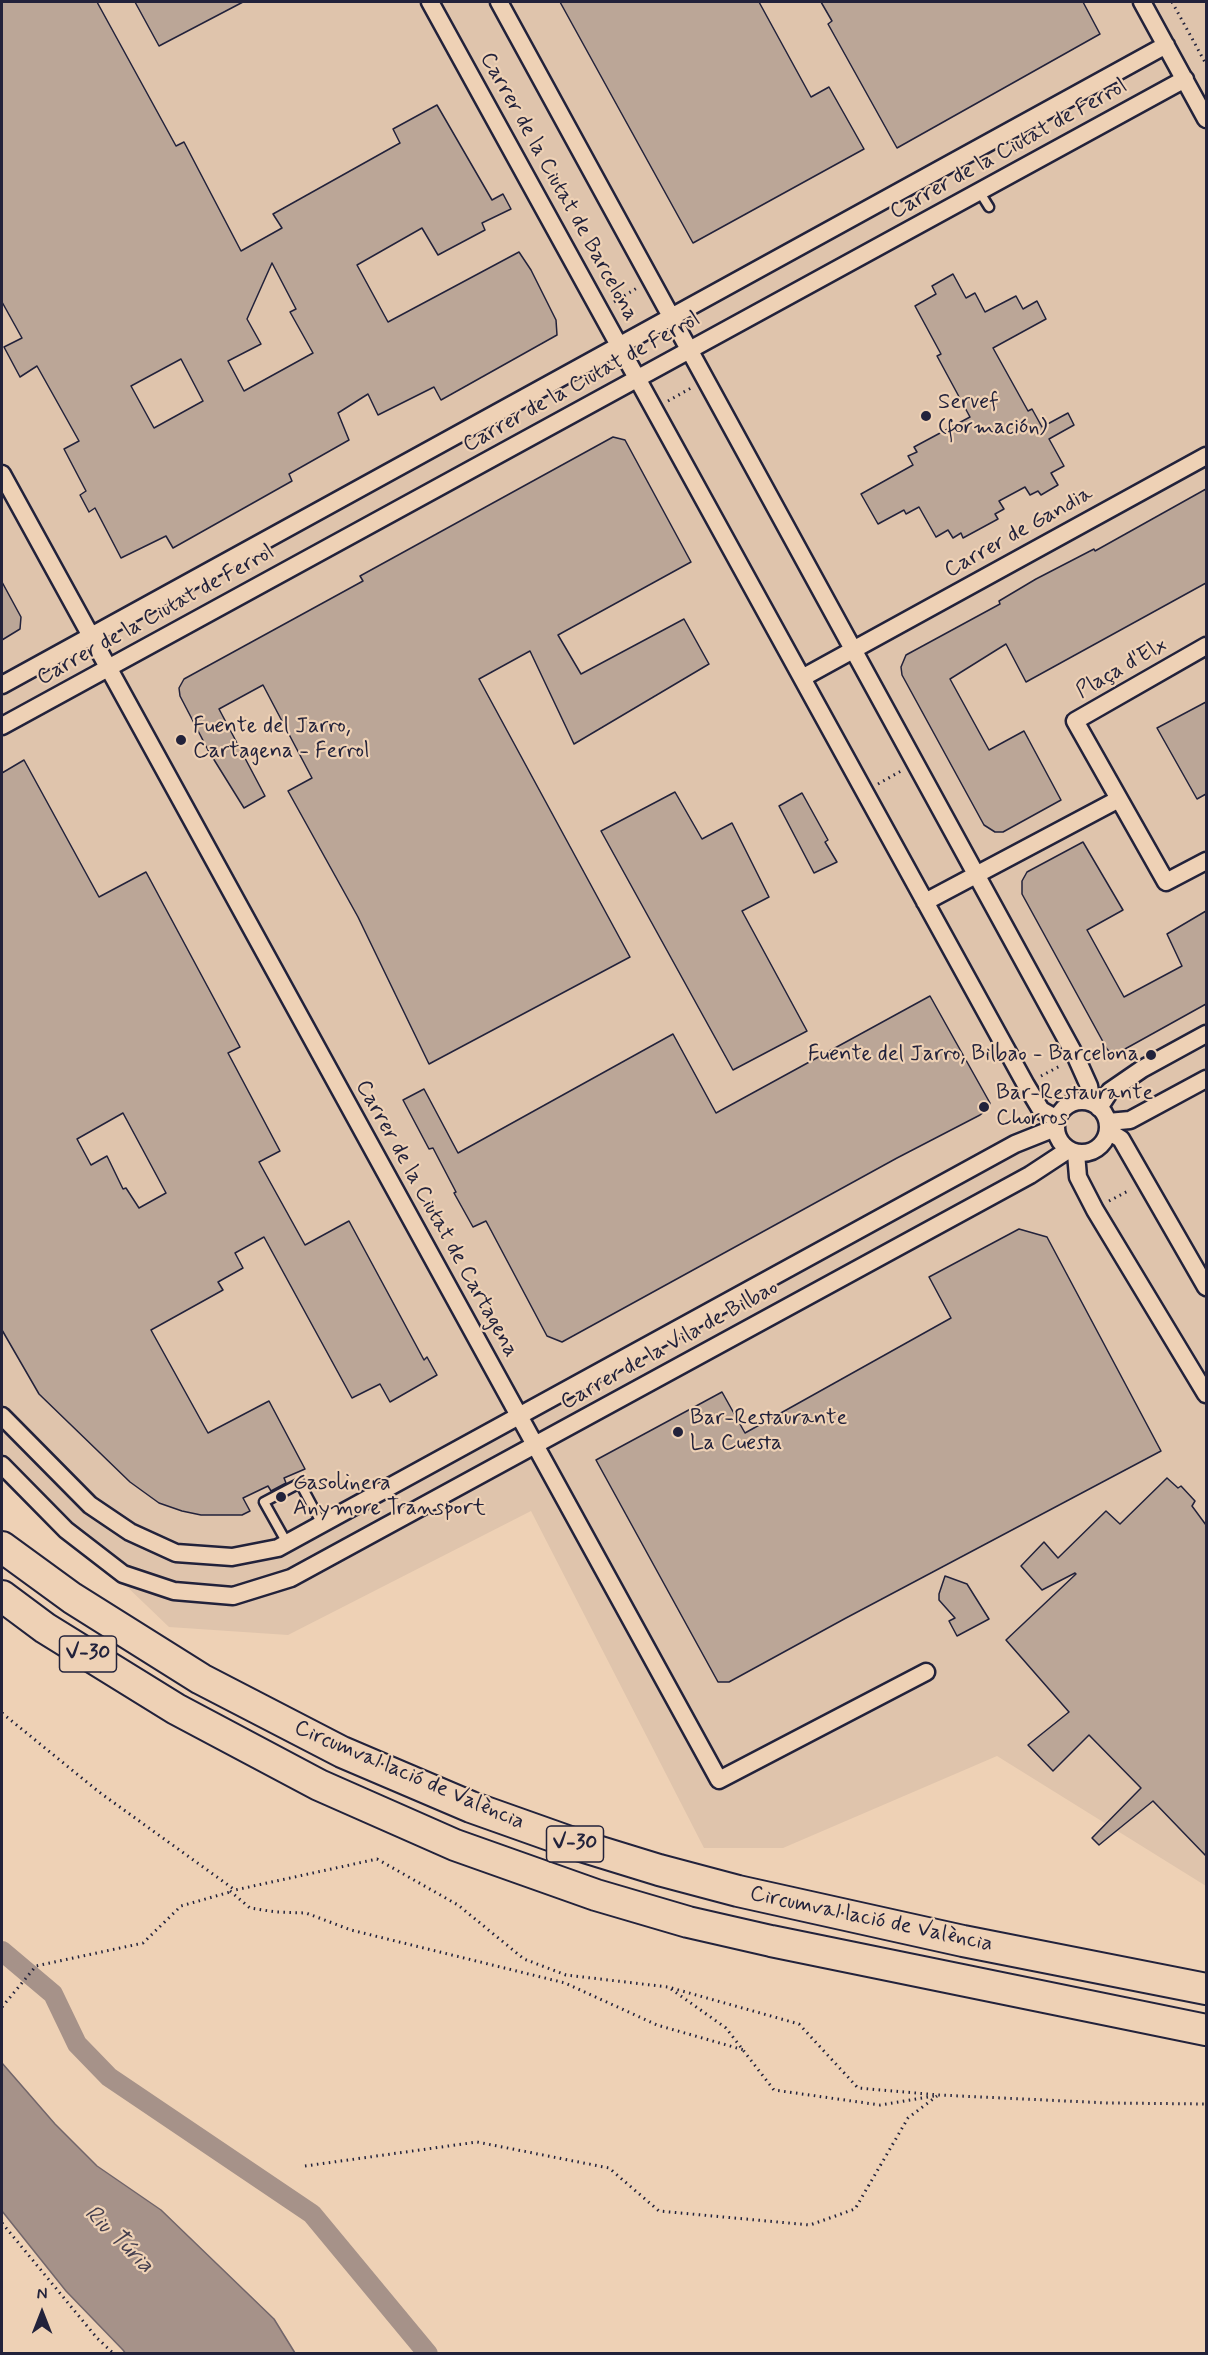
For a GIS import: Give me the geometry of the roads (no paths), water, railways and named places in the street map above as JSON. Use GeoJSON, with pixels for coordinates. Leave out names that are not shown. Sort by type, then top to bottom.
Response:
{"type":"FeatureCollection","features":[{"type":"Feature","properties":{"kind":"highway","name":"Circumval·lació de València"},"geometry":{"type":"LineString","coordinates":[[2,1547],[72,1598],[201,1678],[342,1752],[471,1807],[581,1846],[738,1892],[963,1941],[1206,1989]]}},
{"type":"Feature","properties":{"kind":"highway","name":"Circumval·lació de València"},"geometry":{"type":"LineString","coordinates":[[2,1596],[45,1628],[176,1709],[319,1785],[455,1845],[596,1895],[688,1922],[1206,2030]]}},
{"type":"Feature","properties":{"kind":"street","name":"Carrer de la Ciutat de Barcelona"},"geometry":{"type":"LineString","coordinates":[[430,2],[1026,1085],[1041,1110],[1056,1123]]}},
{"type":"Feature","properties":{"kind":"street","name":"Carrer de la Ciutat de Barcelona"},"geometry":{"type":"LineString","coordinates":[[499,2],[1076,1057],[1102,1116],[1121,1139],[1206,1287]]}},
{"type":"Feature","properties":{"kind":"street"},"geometry":{"type":"LineString","coordinates":[[1142,2],[1206,119]]}},
{"type":"Feature","properties":{"kind":"street","name":"Carrer de la Ciutat de Ferrol"},"geometry":{"type":"LineString","coordinates":[[2,685],[1166,45]]}},
{"type":"Feature","properties":{"kind":"street","name":"Carrer de la Ciutat de Ferrol"},"geometry":{"type":"LineString","coordinates":[[2,726],[1185,79]]}},
{"type":"Feature","properties":{"kind":"street","name":"Carrer de Gandia"},"geometry":{"type":"LineString","coordinates":[[854,650],[1206,456]]}},
{"type":"Feature","properties":{"kind":"street","name":"Carrer de la Ciutat de Cartagena"},"geometry":{"type":"LineString","coordinates":[[2,474],[719,1780],[926,1672]]}},
{"type":"Feature","properties":{"kind":"street","name":"Plaça d'Elx"},"geometry":{"type":"LineString","coordinates":[[1206,646],[1075,722],[1166,882],[1206,861]]}},
{"type":"Feature","properties":{"kind":"street"},"geometry":{"type":"LineString","coordinates":[[802,678],[854,650]]}},
{"type":"Feature","properties":{"kind":"street"},"geometry":{"type":"LineString","coordinates":[[926,902],[1119,799]]}},
{"type":"Feature","properties":{"kind":"street"},"geometry":{"type":"LineString","coordinates":[[1203,1081],[1130,1120],[1102,1116],[1075,1102],[1067,1106],[1056,1123],[1062,1146],[1072,1152],[1094,1151],[1106,1139],[1102,1116],[1110,1091],[1206,1034]]}},
{"type":"Feature","properties":{"kind":"street"},"geometry":{"type":"LineString","coordinates":[[1174,1052],[1206,1040]]}},
{"type":"Feature","properties":{"kind":"street","name":"Carrer de la Vila de Bilbao"},"geometry":{"type":"LineString","coordinates":[[2,1416],[90,1505],[130,1532],[176,1553],[232,1557],[282,1546],[1056,1123]]}},
{"type":"Feature","properties":{"kind":"street"},"geometry":{"type":"LineString","coordinates":[[1072,1152],[1078,1177],[1095,1210],[1206,1394]]}},
{"type":"Feature","properties":{"kind":"street","name":"Carrer de la Vila de Bilbao"},"geometry":{"type":"LineString","coordinates":[[2,1465],[66,1530],[123,1574],[174,1591],[233,1596],[291,1578],[1072,1152]]}},
{"type":"Feature","properties":{"kind":"lane"},"geometry":{"type":"LineString","coordinates":[[979,191],[989,207]]}},
{"type":"Feature","properties":{"kind":"lane"},"geometry":{"type":"LineString","coordinates":[[282,1546],[264,1502],[300,1483],[322,1524]]}},
{"type":"Feature","properties":{"kind":"water","name":"Riu Túria"},"geometry":{"type":"Polygon","coordinates":[[[2,2063],[55,2124],[97,2166],[161,2210],[274,2319],[295,2353],[126,2354],[66,2291],[2,2211],[2,2063]]]}},
{"type":"Feature","properties":{"kind":"waterway"},"geometry":{"type":"LineString","coordinates":[[2,1951],[53,1994],[77,2044],[109,2077],[312,2214],[428,2354]]}},
{"type":"Feature","properties":{"kind":"place","name":"Servef (formación)"},"geometry":{"type":"Point","coordinates":[926,416]}},
{"type":"Feature","properties":{"kind":"place","name":"Fuente del Jarro, Cartagena - Ferrol"},"geometry":{"type":"Point","coordinates":[181,740]}},
{"type":"Feature","properties":{"kind":"place","name":"Fuente del Jarro, Bilbao - Barcelona"},"geometry":{"type":"Point","coordinates":[1151,1055]}},
{"type":"Feature","properties":{"kind":"place","name":"Bar-Restaurante Chorros"},"geometry":{"type":"Point","coordinates":[984,1107]}},
{"type":"Feature","properties":{"kind":"place","name":"Bar-Restaurante La Cuesta"},"geometry":{"type":"Point","coordinates":[678,1432]}},
{"type":"Feature","properties":{"kind":"place","name":"Gasolinera Anymore Transport"},"geometry":{"type":"Point","coordinates":[281,1497]}}]}
